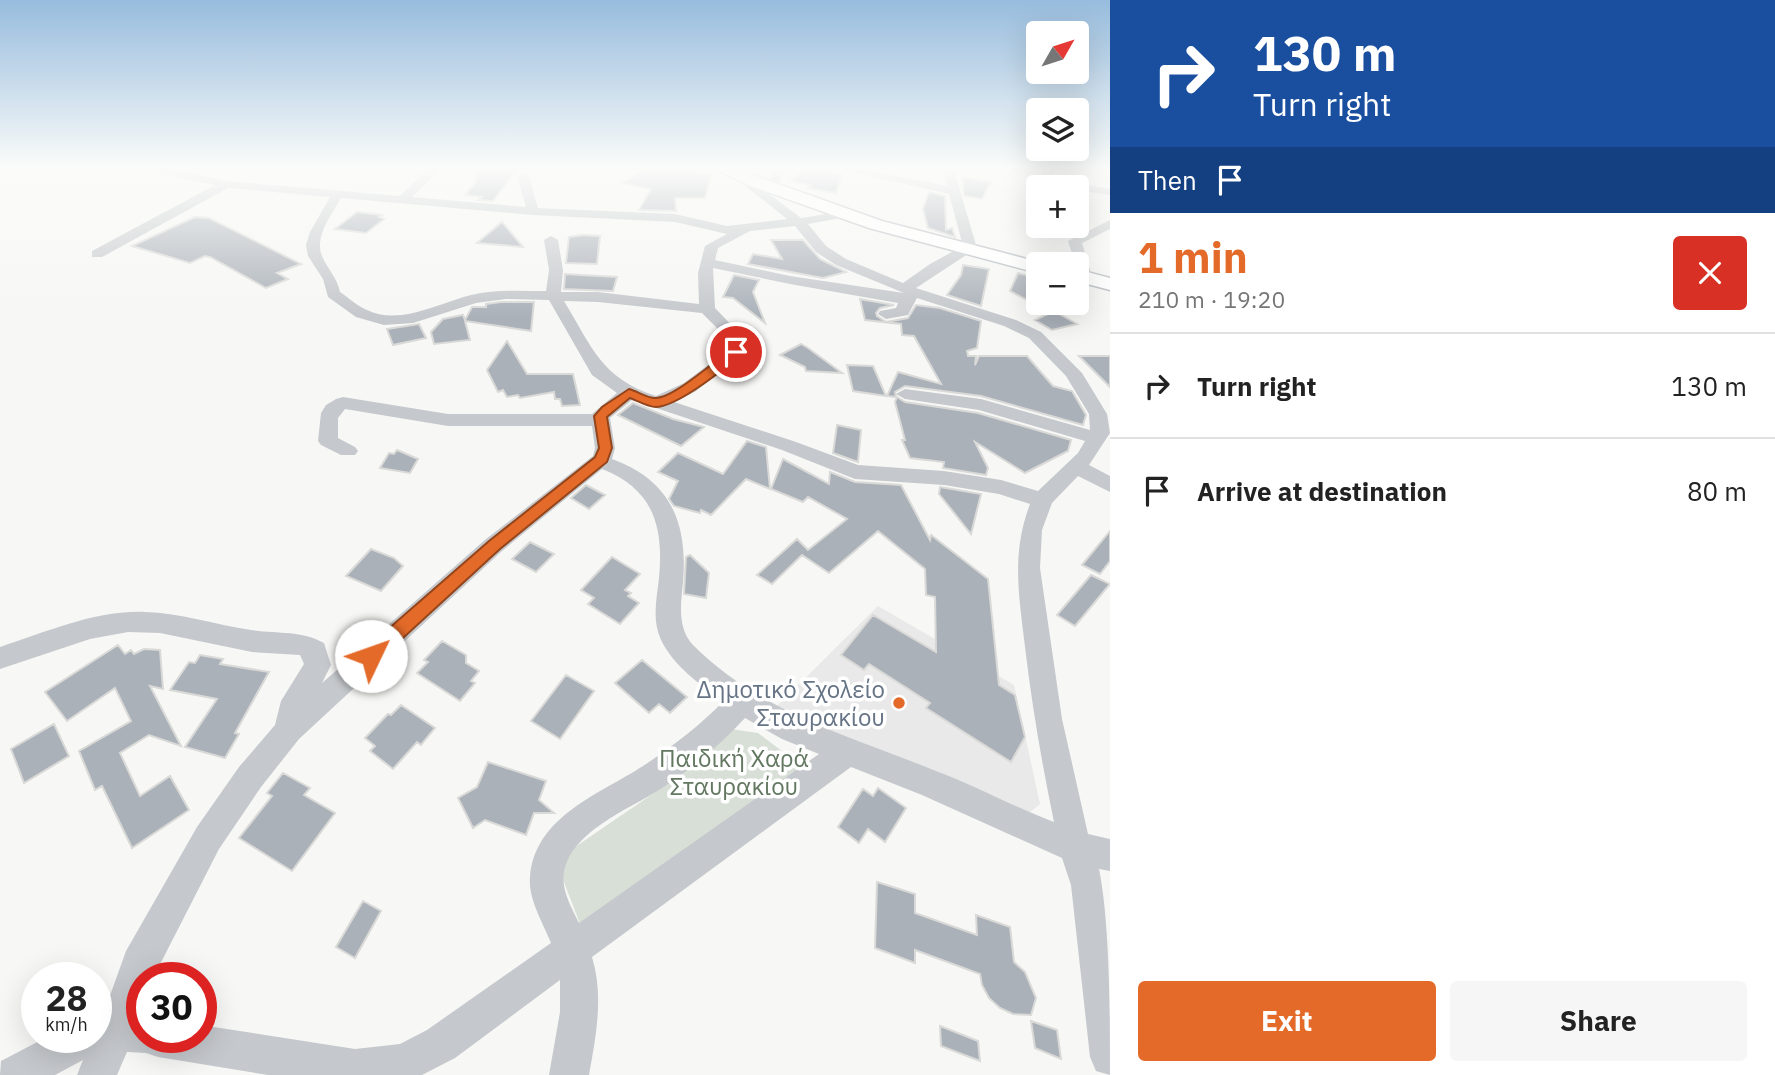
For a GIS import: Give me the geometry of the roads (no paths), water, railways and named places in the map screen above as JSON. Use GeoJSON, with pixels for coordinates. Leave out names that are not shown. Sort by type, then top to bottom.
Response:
{"type":"FeatureCollection","features":[{"type":"Feature","properties":{"kind":"street"},"geometry":{"type":"LineString","coordinates":[[97,254],[165,217]]}},
{"type":"Feature","properties":{"kind":"street"},"geometry":{"type":"LineString","coordinates":[[324,217],[316,232],[313,248],[330,278],[333,294],[362,314],[383,320],[408,319],[485,297],[604,297],[707,309]]}},
{"type":"Feature","properties":{"kind":"street"},"geometry":{"type":"LineString","coordinates":[[658,217],[675,218],[724,230],[750,229],[825,217]]}},
{"type":"Feature","properties":{"kind":"street"},"geometry":{"type":"LineString","coordinates":[[793,217],[814,242],[830,255],[867,274],[909,294],[1021,327],[1040,339],[1073,373],[1102,424],[1098,438],[1077,467],[1042,500],[1031,530],[1028,568],[1048,719],[1075,847],[1088,885],[1110,1057]]}},
{"type":"Feature","properties":{"kind":"street"},"geometry":{"type":"LineString","coordinates":[[853,217],[967,251],[1026,264]]}},
{"type":"Feature","properties":{"kind":"street"},"geometry":{"type":"LineString","coordinates":[[886,314],[903,313],[909,294],[935,267],[967,251],[971,245],[962,217]]}},
{"type":"Feature","properties":{"kind":"street"},"geometry":{"type":"LineString","coordinates":[[1076,252],[1075,241],[1110,224]]}},
{"type":"Feature","properties":{"kind":"street"},"geometry":{"type":"LineString","coordinates":[[656,403],[690,387],[736,352],[736,342],[729,330],[707,309],[707,262],[712,246],[705,225]]}},
{"type":"Feature","properties":{"kind":"street"},"geometry":{"type":"LineString","coordinates":[[712,246],[750,229]]}},
{"type":"Feature","properties":{"kind":"street"},"geometry":{"type":"LineString","coordinates":[[551,240],[556,270],[553,295],[598,371],[629,393],[789,446],[855,472],[944,478],[989,485],[1042,500]]}},
{"type":"Feature","properties":{"kind":"street"},"geometry":{"type":"LineString","coordinates":[[707,262],[790,280],[909,294]]}},
{"type":"Feature","properties":{"kind":"street"},"geometry":{"type":"LineString","coordinates":[[1089,278],[1110,284]]}},
{"type":"Feature","properties":{"kind":"street"},"geometry":{"type":"LineString","coordinates":[[112,1030],[139,964],[208,838],[250,777],[289,730],[494,545],[599,461],[606,448],[600,420],[602,413],[629,393]]}},
{"type":"Feature","properties":{"kind":"street"},"geometry":{"type":"LineString","coordinates":[[905,394],[981,405],[1098,438]]}},
{"type":"Feature","properties":{"kind":"street"},"geometry":{"type":"LineString","coordinates":[[348,451],[328,441],[328,413],[334,406],[343,403],[449,420],[600,420]]}},
{"type":"Feature","properties":{"kind":"street"},"geometry":{"type":"LineString","coordinates":[[599,461],[639,480],[656,497],[665,521],[671,552],[668,604],[670,632],[683,651],[741,703],[798,734],[907,773],[1075,847],[1110,855]]}},
{"type":"Feature","properties":{"kind":"street"},"geometry":{"type":"LineString","coordinates":[[1077,467],[1110,485]]}},
{"type":"Feature","properties":{"kind":"street"},"geometry":{"type":"LineString","coordinates":[[0,658],[99,627],[127,622],[184,626],[256,642],[304,645],[315,651],[318,664],[291,710],[289,730]]}},
{"type":"Feature","properties":{"kind":"street"},"geometry":{"type":"LineString","coordinates":[[569,1075],[580,1006],[580,976],[572,949],[551,901],[547,880],[552,857],[582,820],[643,784],[720,726],[741,703]]}},
{"type":"Feature","properties":{"kind":"street"},"geometry":{"type":"LineString","coordinates":[[217,1047],[355,1069],[392,1067],[410,1062],[441,1044],[847,752]]}},
{"type":"Feature","properties":{"kind":"street"},"geometry":{"type":"LineString","coordinates":[[15,1075],[67,1053]]}},
{"type":"Feature","properties":{"kind":"street"},"geometry":{"type":"LineString","coordinates":[[97,1075],[104,1053]]}},
{"type":"Feature","properties":{"kind":"place","name":"Δημοτικό Σχολείο Σταυρακίου"},"geometry":{"type":"Point","coordinates":[899,703]}},
{"type":"Feature","properties":{"kind":"park label","name":"Παιδική Χαρά Σταυρακίου"},"geometry":{"type":"Point","coordinates":[734,772]}}]}
